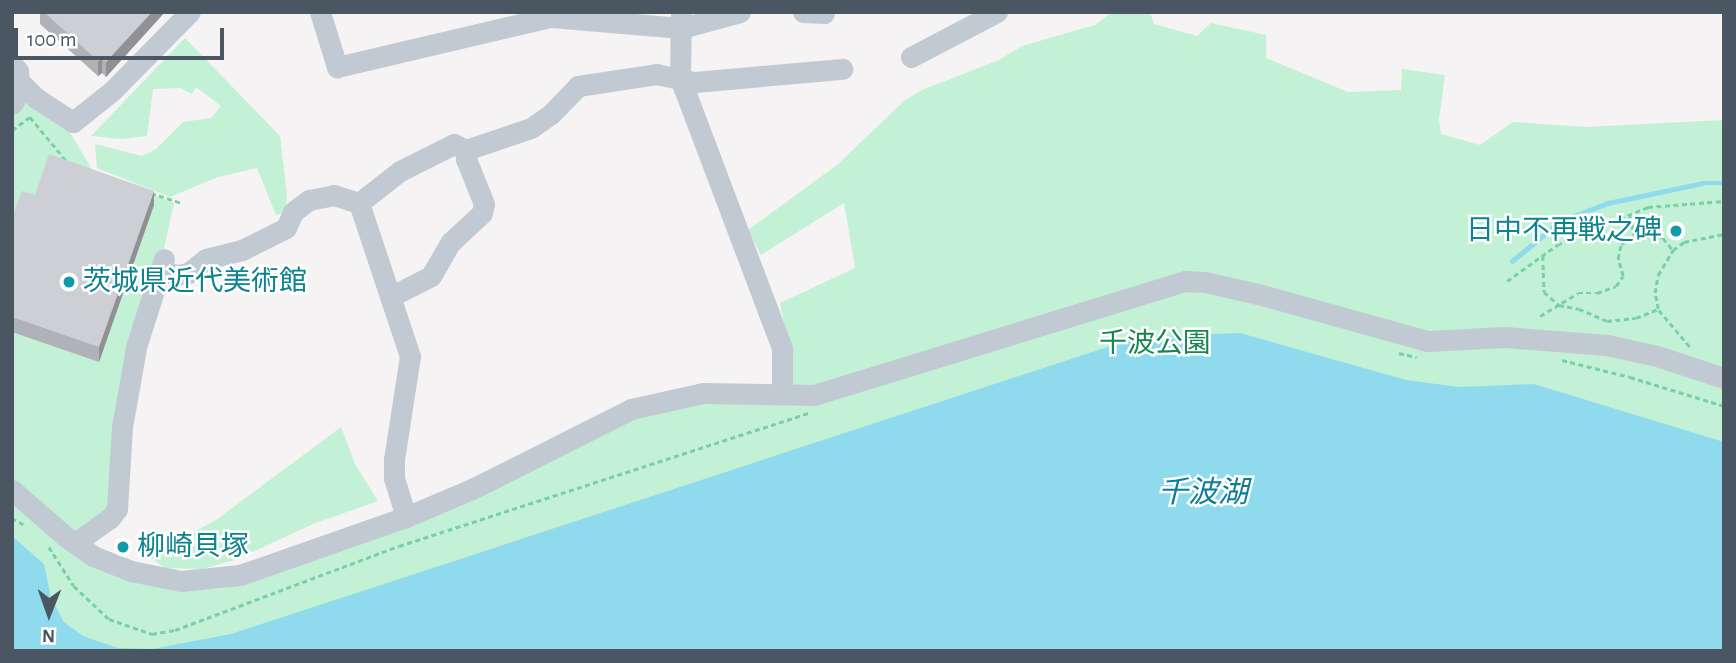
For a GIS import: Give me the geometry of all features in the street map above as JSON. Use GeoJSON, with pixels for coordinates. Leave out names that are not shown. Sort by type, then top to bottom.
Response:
{"type":"FeatureCollection","features":[{"type":"Feature","properties":{"kind":"street"},"geometry":{"type":"LineString","coordinates":[[16,73],[36,98],[74,122],[112,91],[190,12]]}},
{"type":"Feature","properties":{"kind":"street"},"geometry":{"type":"LineString","coordinates":[[320,12],[337,68],[511,19],[551,17],[682,20],[740,12]]}},
{"type":"Feature","properties":{"kind":"street"},"geometry":{"type":"LineString","coordinates":[[803,12],[824,13]]}},
{"type":"Feature","properties":{"kind":"street"},"geometry":{"type":"LineString","coordinates":[[911,57],[997,12]]}},
{"type":"Feature","properties":{"kind":"street"},"geometry":{"type":"LineString","coordinates":[[682,20],[680,78],[782,348],[782,394]]}},
{"type":"Feature","properties":{"kind":"street"},"geometry":{"type":"LineString","coordinates":[[359,203],[400,171],[454,144],[466,149],[531,128],[551,114],[578,86],[656,74],[695,82],[733,80],[761,74],[842,69]]}},
{"type":"Feature","properties":{"kind":"street"},"geometry":{"type":"LineString","coordinates":[[12,104],[20,92],[16,73]]}},
{"type":"Feature","properties":{"kind":"street"},"geometry":{"type":"LineString","coordinates":[[390,297],[431,275],[451,242],[482,212],[484,204],[466,159],[466,149]]}},
{"type":"Feature","properties":{"kind":"street"},"geometry":{"type":"LineString","coordinates":[[75,543],[110,518],[117,509],[122,427],[136,347],[163,264],[176,275],[188,273],[206,259],[242,250],[286,228],[293,212],[321,196],[334,195],[359,203]]}},
{"type":"Feature","properties":{"kind":"street"},"geometry":{"type":"LineString","coordinates":[[359,203],[410,356],[394,459],[394,478],[406,517]]}},
{"type":"Feature","properties":{"kind":"street"},"geometry":{"type":"LineString","coordinates":[[12,490],[93,556],[144,574],[181,581],[210,580],[283,562],[406,517],[472,489],[631,409],[703,393],[814,395],[1185,281],[1205,282],[1258,294],[1428,341],[1505,337],[1607,345],[1657,356],[1724,378]]}},
{"type":"Feature","properties":{"kind":"path"},"geometry":{"type":"LineString","coordinates":[[12,130],[30,117],[70,164]]}},
{"type":"Feature","properties":{"kind":"path"},"geometry":{"type":"LineString","coordinates":[[144,190],[181,203]]}},
{"type":"Feature","properties":{"kind":"path"},"geometry":{"type":"LineString","coordinates":[[1507,281],[1543,256],[1592,229],[1648,207],[1724,201]]}},
{"type":"Feature","properties":{"kind":"path"},"geometry":{"type":"LineString","coordinates":[[1630,216],[1635,238]]}},
{"type":"Feature","properties":{"kind":"path"},"geometry":{"type":"LineString","coordinates":[[1702,352],[1691,348],[1658,309],[1655,293],[1658,275],[1673,250],[1684,242],[1724,234]]}},
{"type":"Feature","properties":{"kind":"path"},"geometry":{"type":"LineString","coordinates":[[1541,316],[1578,293],[1597,293],[1616,286],[1623,276],[1618,259],[1620,244],[1635,238],[1663,238],[1673,250]]}},
{"type":"Feature","properties":{"kind":"path"},"geometry":{"type":"LineString","coordinates":[[1543,256],[1544,292],[1559,306],[1579,309],[1607,321],[1636,318],[1658,309]]}},
{"type":"Feature","properties":{"kind":"path"},"geometry":{"type":"LineString","coordinates":[[1390,350],[1428,358]]}},
{"type":"Feature","properties":{"kind":"path"},"geometry":{"type":"LineString","coordinates":[[1555,359],[1630,377],[1724,406]]}},
{"type":"Feature","properties":{"kind":"path"},"geometry":{"type":"LineString","coordinates":[[45,542],[74,586],[108,619],[152,634],[175,630],[399,546],[809,413]]}},
{"type":"Feature","properties":{"kind":"path"},"geometry":{"type":"LineString","coordinates":[[12,518],[32,530]]}},
{"type":"Feature","properties":{"kind":"green space","name":"千波公園"},"geometry":{"type":"Polygon","coordinates":[[[1112,12],[1150,12],[1154,24],[1197,36],[1211,23],[1266,35],[1266,58],[1348,92],[1401,90],[1402,69],[1445,75],[1439,119],[1441,134],[1480,145],[1513,122],[1585,127],[1724,120],[1724,651],[12,651],[12,114],[31,101],[69,131],[93,171],[174,203],[107,508],[69,547],[157,585],[196,590],[224,588],[272,574],[461,506],[637,417],[708,401],[789,400],[786,334],[780,303],[855,268],[844,203],[761,255],[748,230],[837,165],[904,101],[922,90],[999,60],[1022,46],[1095,25],[1112,12]]]}},
{"type":"Feature","properties":{"kind":"green space"},"geometry":{"type":"Polygon","coordinates":[[[185,38],[280,136],[287,196],[285,213],[276,215],[257,168],[218,177],[170,197],[97,168],[95,144],[142,156],[156,149],[183,122],[211,118],[221,106],[196,87],[192,94],[180,88],[153,89],[147,136],[121,139],[91,136],[185,38]]]}},
{"type":"Feature","properties":{"kind":"green space"},"geometry":{"type":"Polygon","coordinates":[[[341,427],[355,464],[378,501],[313,524],[235,560],[202,569],[165,568],[149,556],[216,520],[341,427]]]}},
{"type":"Feature","properties":{"kind":"water","name":"千波湖"},"geometry":{"type":"Polygon","coordinates":[[[1240,333],[1406,380],[1459,387],[1534,384],[1724,442],[1724,651],[12,651],[12,536],[44,564],[51,598],[64,622],[83,636],[118,648],[152,649],[231,634],[1138,337],[1240,333]]]}},
{"type":"Feature","properties":{"kind":"building"},"geometry":{"type":"Polygon","coordinates":[[[44,12],[152,12],[106,62],[102,58],[98,61],[44,12]]]}},
{"type":"Feature","properties":{"kind":"building","name":"茨城県近代美術館"},"geometry":{"type":"Polygon","coordinates":[[[49,154],[154,191],[99,347],[12,317],[12,218],[22,191],[35,195],[49,154]]]}},
{"type":"Feature","properties":{"kind":"waterway"},"geometry":{"type":"LineString","coordinates":[[1512,261],[1561,221],[1608,203],[1703,183],[1724,183]]}},
{"type":"Feature","properties":{"kind":"place","name":"日中不再戦之碑"},"geometry":{"type":"Point","coordinates":[1676,231]}},
{"type":"Feature","properties":{"kind":"place","name":"茨城県近代美術館"},"geometry":{"type":"Point","coordinates":[69,282]}},
{"type":"Feature","properties":{"kind":"place","name":"柳崎貝塚"},"geometry":{"type":"Point","coordinates":[123,547]}}]}
